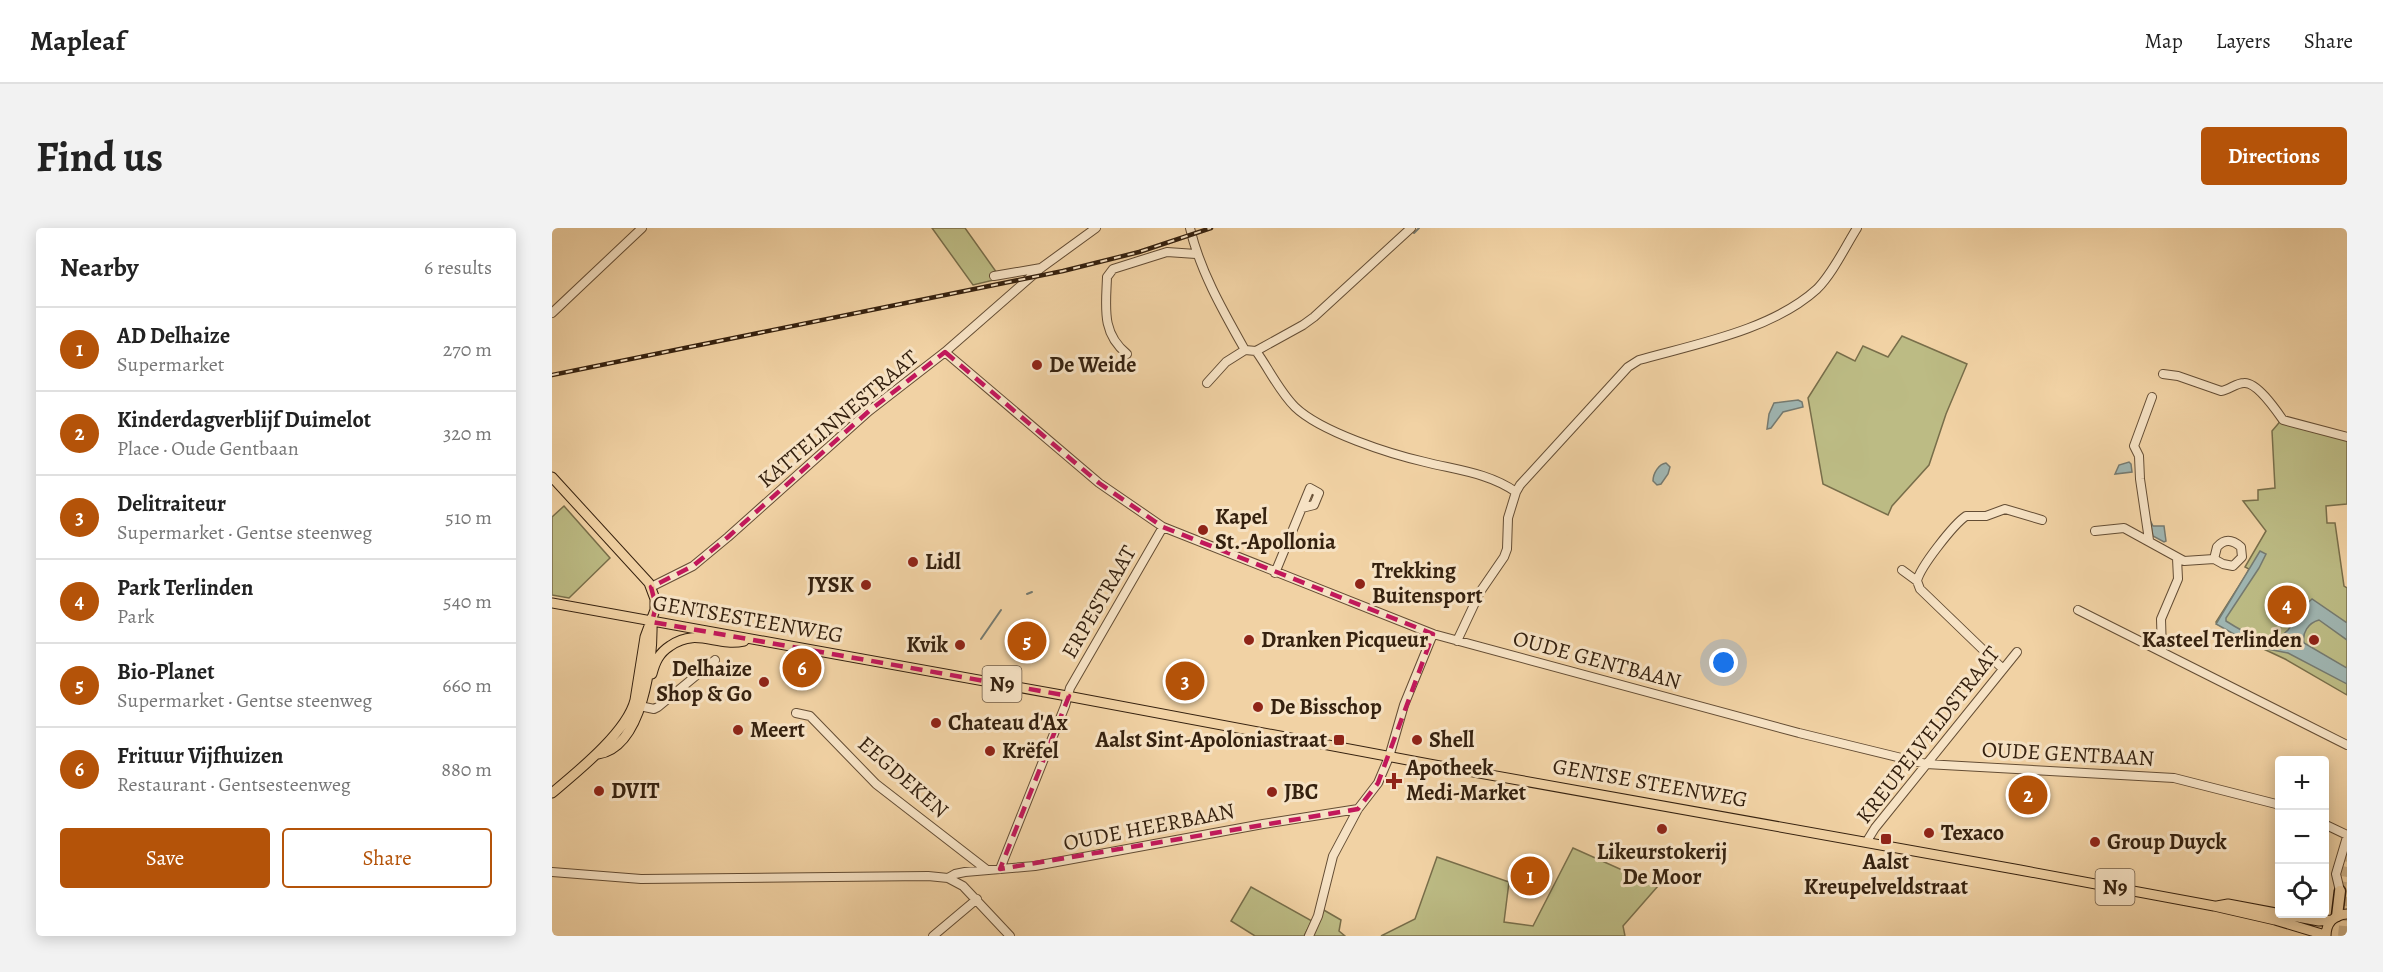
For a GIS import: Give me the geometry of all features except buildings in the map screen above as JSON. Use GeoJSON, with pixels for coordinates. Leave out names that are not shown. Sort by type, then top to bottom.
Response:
{"type":"FeatureCollection","features":[{"type":"Feature","properties":{"kind":"highway"},"geometry":{"type":"LineString","coordinates":[[2338,916],[2340,891]]}},
{"type":"Feature","properties":{"kind":"main road"},"geometry":{"type":"LineString","coordinates":[[552,477],[651,588],[656,606],[645,637],[638,706],[632,727],[608,753],[598,754],[552,793]]}},
{"type":"Feature","properties":{"kind":"main road","name":"GENTSESTEENWEG"},"geometry":{"type":"LineString","coordinates":[[552,603],[936,673]]}},
{"type":"Feature","properties":{"kind":"main road"},"geometry":{"type":"LineString","coordinates":[[645,696],[652,622]]}},
{"type":"Feature","properties":{"kind":"main road"},"geometry":{"type":"LineString","coordinates":[[638,706],[645,696],[657,657],[678,640],[695,636],[735,643],[752,640]]}},
{"type":"Feature","properties":{"kind":"main road","name":"GENTSE STEENWEG"},"geometry":{"type":"LineString","coordinates":[[936,673],[2214,906],[2275,920],[2326,936]]}},
{"type":"Feature","properties":{"kind":"main road","name":"GENTSE STEENWEG"},"geometry":{"type":"LineString","coordinates":[[2214,906],[2228,904],[2319,921],[2338,916]]}},
{"type":"Feature","properties":{"kind":"main road"},"geometry":{"type":"LineString","coordinates":[[2326,936],[2338,916]]}},
{"type":"Feature","properties":{"kind":"street"},"geometry":{"type":"LineString","coordinates":[[552,313],[642,228]]}},
{"type":"Feature","properties":{"kind":"street","name":"KATTELINNESTRAAT"},"geometry":{"type":"LineString","coordinates":[[651,588],[693,566],[869,411],[945,352],[1041,268],[1096,228]]}},
{"type":"Feature","properties":{"kind":"street"},"geometry":{"type":"LineString","coordinates":[[1190,228],[1196,254],[1245,350]]}},
{"type":"Feature","properties":{"kind":"street"},"geometry":{"type":"LineString","coordinates":[[1206,383],[1226,362],[1245,350],[1256,351],[1303,325],[1411,228]]}},
{"type":"Feature","properties":{"kind":"street"},"geometry":{"type":"LineString","coordinates":[[1457,641],[1480,592],[1507,549],[1507,526],[1520,484],[1633,362],[1744,330],[1784,311],[1818,287],[1857,228]]}},
{"type":"Feature","properties":{"kind":"street"},"geometry":{"type":"LineString","coordinates":[[1127,354],[1117,347],[1107,328],[1105,318],[1107,277],[1110,272],[1113,269],[1167,252],[1196,254]]}},
{"type":"Feature","properties":{"kind":"street","name":"KATTELINNESTRAAT"},"geometry":{"type":"LineString","coordinates":[[994,276],[1041,268]]}},
{"type":"Feature","properties":{"kind":"street"},"geometry":{"type":"LineString","coordinates":[[1256,351],[1294,406],[1329,428],[1396,455],[1482,475],[1516,492]]}},
{"type":"Feature","properties":{"kind":"street","name":"OUDE GENTBAAN"},"geometry":{"type":"LineString","coordinates":[[945,352],[1081,468],[1163,527],[1433,634],[1799,733],[1926,764],[2174,778],[2275,804]]}},
{"type":"Feature","properties":{"kind":"street"},"geometry":{"type":"LineString","coordinates":[[2163,374],[2178,376],[2221,392],[2242,383],[2249,384],[2276,408],[2282,418],[2347,437]]}},
{"type":"Feature","properties":{"kind":"street"},"geometry":{"type":"LineString","coordinates":[[2149,540],[2139,456],[2134,446],[2152,397]]}},
{"type":"Feature","properties":{"kind":"street"},"geometry":{"type":"LineString","coordinates":[[1275,573],[1302,508]]}},
{"type":"Feature","properties":{"kind":"street"},"geometry":{"type":"LineString","coordinates":[[1917,581],[1919,574],[1966,516],[1986,516],[2005,509],[2042,520]]}},
{"type":"Feature","properties":{"kind":"street","name":"ERPESTRAAT"},"geometry":{"type":"LineString","coordinates":[[1000,869],[1067,696],[1163,527]]}},
{"type":"Feature","properties":{"kind":"street"},"geometry":{"type":"LineString","coordinates":[[2095,531],[2124,528],[2184,561],[2214,559]]}},
{"type":"Feature","properties":{"kind":"street"},"geometry":{"type":"LineString","coordinates":[[2162,652],[2161,619],[2178,579],[2177,558]]}},
{"type":"Feature","properties":{"kind":"street"},"geometry":{"type":"LineString","coordinates":[[1902,570],[1917,581],[1920,589],[2003,669]]}},
{"type":"Feature","properties":{"kind":"street"},"geometry":{"type":"LineString","coordinates":[[2078,610],[2347,745]]}},
{"type":"Feature","properties":{"kind":"street"},"geometry":{"type":"LineString","coordinates":[[1309,936],[1318,916],[1333,856],[1358,809],[1378,783],[1389,757],[1404,705],[1433,634]]}},
{"type":"Feature","properties":{"kind":"street","name":"KREUPELVELDSTRAAT"},"geometry":{"type":"LineString","coordinates":[[1867,841],[1875,828],[2017,652]]}},
{"type":"Feature","properties":{"kind":"street"},"geometry":{"type":"LineString","coordinates":[[638,706],[654,709],[658,707],[715,660]]}},
{"type":"Feature","properties":{"kind":"street","name":"EEGDEKEN"},"geometry":{"type":"LineString","coordinates":[[796,713],[810,716],[876,784],[987,870]]}},
{"type":"Feature","properties":{"kind":"street","name":"OUDE HEERBAAN"},"geometry":{"type":"LineString","coordinates":[[552,872],[641,879],[928,876],[948,878],[955,874],[1029,867],[1072,860],[1263,824],[1358,809]]}},
{"type":"Feature","properties":{"kind":"street"},"geometry":{"type":"LineString","coordinates":[[2329,826],[2347,836],[2336,874],[2340,891]]}},
{"type":"Feature","properties":{"kind":"street"},"geometry":{"type":"LineString","coordinates":[[948,878],[963,886],[977,899],[1010,936]]}},
{"type":"Feature","properties":{"kind":"street"},"geometry":{"type":"LineString","coordinates":[[933,936],[977,899]]}},
{"type":"Feature","properties":{"kind":"highlighted area"},"geometry":{"type":"Polygon","coordinates":[[[945,352],[1099,483],[1163,527],[1433,634],[1378,783],[1358,809],[1000,869],[1069,696],[652,622],[656,606],[651,587],[693,566],[869,411],[945,352]]]}},
{"type":"Feature","properties":{"kind":"shaded area"},"geometry":{"type":"Polygon","coordinates":[[[932,228],[965,228],[997,273],[993,274],[994,280],[973,285],[932,228]]]}},
{"type":"Feature","properties":{"kind":"shaded area"},"geometry":{"type":"Polygon","coordinates":[[[1902,336],[1967,364],[1946,414],[1929,465],[1892,506],[1888,515],[1823,484],[1808,398],[1837,352],[1855,361],[1863,346],[1888,357],[1902,336]]]}},
{"type":"Feature","properties":{"kind":"shaded area"},"geometry":{"type":"Polygon","coordinates":[[[2283,418],[2347,436],[2347,504],[2326,506],[2327,523],[2335,523],[2344,586],[2347,588],[2347,695],[2285,659],[2240,638],[2216,622],[2246,575],[2249,569],[2245,567],[2266,531],[2243,501],[2258,500],[2258,490],[2275,488],[2272,431],[2283,418]]]}},
{"type":"Feature","properties":{"kind":"shaded area"},"geometry":{"type":"Polygon","coordinates":[[[564,506],[610,558],[569,598],[552,595],[552,517],[564,506]]]}},
{"type":"Feature","properties":{"kind":"shaded area"},"geometry":{"type":"Polygon","coordinates":[[[1573,848],[1658,886],[1623,926],[1625,936],[1381,936],[1415,919],[1437,857],[1509,882],[1504,922],[1533,926],[1573,848]]]}},
{"type":"Feature","properties":{"kind":"shaded area"},"geometry":{"type":"Polygon","coordinates":[[[1251,887],[1312,921],[1304,936],[1255,936],[1231,921],[1251,887]]]}},
{"type":"Feature","properties":{"kind":"shaded area"},"geometry":{"type":"Polygon","coordinates":[[[1322,909],[1341,920],[1339,931],[1345,936],[1312,936],[1322,909]]]}},
{"type":"Feature","properties":{"kind":"water"},"geometry":{"type":"Polygon","coordinates":[[[1798,400],[1802,402],[1803,407],[1783,412],[1771,428],[1767,429],[1769,414],[1774,403],[1798,400]]]}},
{"type":"Feature","properties":{"kind":"water"},"geometry":{"type":"Polygon","coordinates":[[[2129,462],[2132,472],[2115,474],[2119,465],[2129,462]]]}},
{"type":"Feature","properties":{"kind":"water"},"geometry":{"type":"Polygon","coordinates":[[[1666,463],[1670,467],[1668,474],[1661,484],[1657,485],[1653,481],[1654,475],[1659,467],[1666,463]]]}},
{"type":"Feature","properties":{"kind":"water"},"geometry":{"type":"Polygon","coordinates":[[[2150,520],[2153,526],[2164,526],[2166,541],[2153,536],[2150,520]]]}},
{"type":"Feature","properties":{"kind":"water"},"geometry":{"type":"Polygon","coordinates":[[[2260,551],[2266,554],[2226,621],[2257,637],[2274,638],[2288,630],[2312,599],[2347,623],[2347,640],[2319,620],[2307,629],[2304,643],[2347,668],[2347,684],[2288,653],[2257,647],[2216,624],[2260,551]]]}},
{"type":"Feature","properties":{"kind":"waterway"},"geometry":{"type":"LineString","coordinates":[[1414,233],[1419,228]]}},
{"type":"Feature","properties":{"kind":"waterway"},"geometry":{"type":"LineString","coordinates":[[1027,594],[1032,592]]}},
{"type":"Feature","properties":{"kind":"waterway"},"geometry":{"type":"LineString","coordinates":[[981,639],[1001,610]]}},
{"type":"Feature","properties":{"kind":"tunnel"},"geometry":{"type":"LineString","coordinates":[[2340,891],[2347,855]]}},
{"type":"Feature","properties":{"kind":"tunnel"},"geometry":{"type":"LineString","coordinates":[[2343,936],[2347,897]]}},
{"type":"Feature","properties":{"kind":"railway"},"geometry":{"type":"LineString","coordinates":[[552,375],[1063,271],[1139,252],[1211,228]]}},
{"type":"Feature","properties":{"kind":"place","name":"De Weide"},"geometry":{"type":"Point","coordinates":[1037,365]}},
{"type":"Feature","properties":{"kind":"place","name":"Kapel St.-Apollonia"},"geometry":{"type":"Point","coordinates":[1203,530]}},
{"type":"Feature","properties":{"kind":"place","name":"Lidl"},"geometry":{"type":"Point","coordinates":[913,562]}},
{"type":"Feature","properties":{"kind":"place","name":"Trekking Buitensport"},"geometry":{"type":"Point","coordinates":[1360,584]}},
{"type":"Feature","properties":{"kind":"place","name":"JYSK"},"geometry":{"type":"Point","coordinates":[866,585]}},
{"type":"Feature","properties":{"kind":"place","name":"Park Terlinden"},"geometry":{"type":"Point","coordinates":[2287,605]}},
{"type":"Feature","properties":{"kind":"place","name":"Dranken Picqueur"},"geometry":{"type":"Point","coordinates":[1249,640]}},
{"type":"Feature","properties":{"kind":"place","name":"Kasteel Terlinden"},"geometry":{"type":"Point","coordinates":[2314,640]}},
{"type":"Feature","properties":{"kind":"place","name":"Bio-Planet"},"geometry":{"type":"Point","coordinates":[1027,641]}},
{"type":"Feature","properties":{"kind":"place","name":"Kvik"},"geometry":{"type":"Point","coordinates":[960,645]}},
{"type":"Feature","properties":{"kind":"place","name":"Frituur Vijfhuizen"},"geometry":{"type":"Point","coordinates":[802,668]}},
{"type":"Feature","properties":{"kind":"place","name":"Delitraiteur"},"geometry":{"type":"Point","coordinates":[1185,681]}},
{"type":"Feature","properties":{"kind":"place","name":"Delhaize Shop & Go"},"geometry":{"type":"Point","coordinates":[764,682]}},
{"type":"Feature","properties":{"kind":"place","name":"De Bisschop"},"geometry":{"type":"Point","coordinates":[1258,707]}},
{"type":"Feature","properties":{"kind":"place","name":"Chateau d'Ax"},"geometry":{"type":"Point","coordinates":[936,723]}},
{"type":"Feature","properties":{"kind":"place","name":"Meert"},"geometry":{"type":"Point","coordinates":[738,730]}},
{"type":"Feature","properties":{"kind":"place","name":"Aalst Sint-Apoloniastraat"},"geometry":{"type":"Point","coordinates":[1339,740]}},
{"type":"Feature","properties":{"kind":"place","name":"Shell"},"geometry":{"type":"Point","coordinates":[1417,740]}},
{"type":"Feature","properties":{"kind":"place","name":"Krëfel"},"geometry":{"type":"Point","coordinates":[990,751]}},
{"type":"Feature","properties":{"kind":"place","name":"Apotheek Medi-Market"},"geometry":{"type":"Point","coordinates":[1394,781]}},
{"type":"Feature","properties":{"kind":"place","name":"DVIT"},"geometry":{"type":"Point","coordinates":[599,791]}},
{"type":"Feature","properties":{"kind":"place","name":"JBC"},"geometry":{"type":"Point","coordinates":[1272,792]}},
{"type":"Feature","properties":{"kind":"place","name":"Kinderdagverblijf Duimelot"},"geometry":{"type":"Point","coordinates":[2028,795]}},
{"type":"Feature","properties":{"kind":"place","name":"Likeurstokerij De Moor"},"geometry":{"type":"Point","coordinates":[1662,829]}},
{"type":"Feature","properties":{"kind":"place","name":"Texaco"},"geometry":{"type":"Point","coordinates":[1929,833]}},
{"type":"Feature","properties":{"kind":"place","name":"Aalst Kreupelveldstraat"},"geometry":{"type":"Point","coordinates":[1886,839]}},
{"type":"Feature","properties":{"kind":"place","name":"Group Duyck"},"geometry":{"type":"Point","coordinates":[2095,842]}},
{"type":"Feature","properties":{"kind":"place","name":"AD Delhaize"},"geometry":{"type":"Point","coordinates":[1530,876]}}]}
